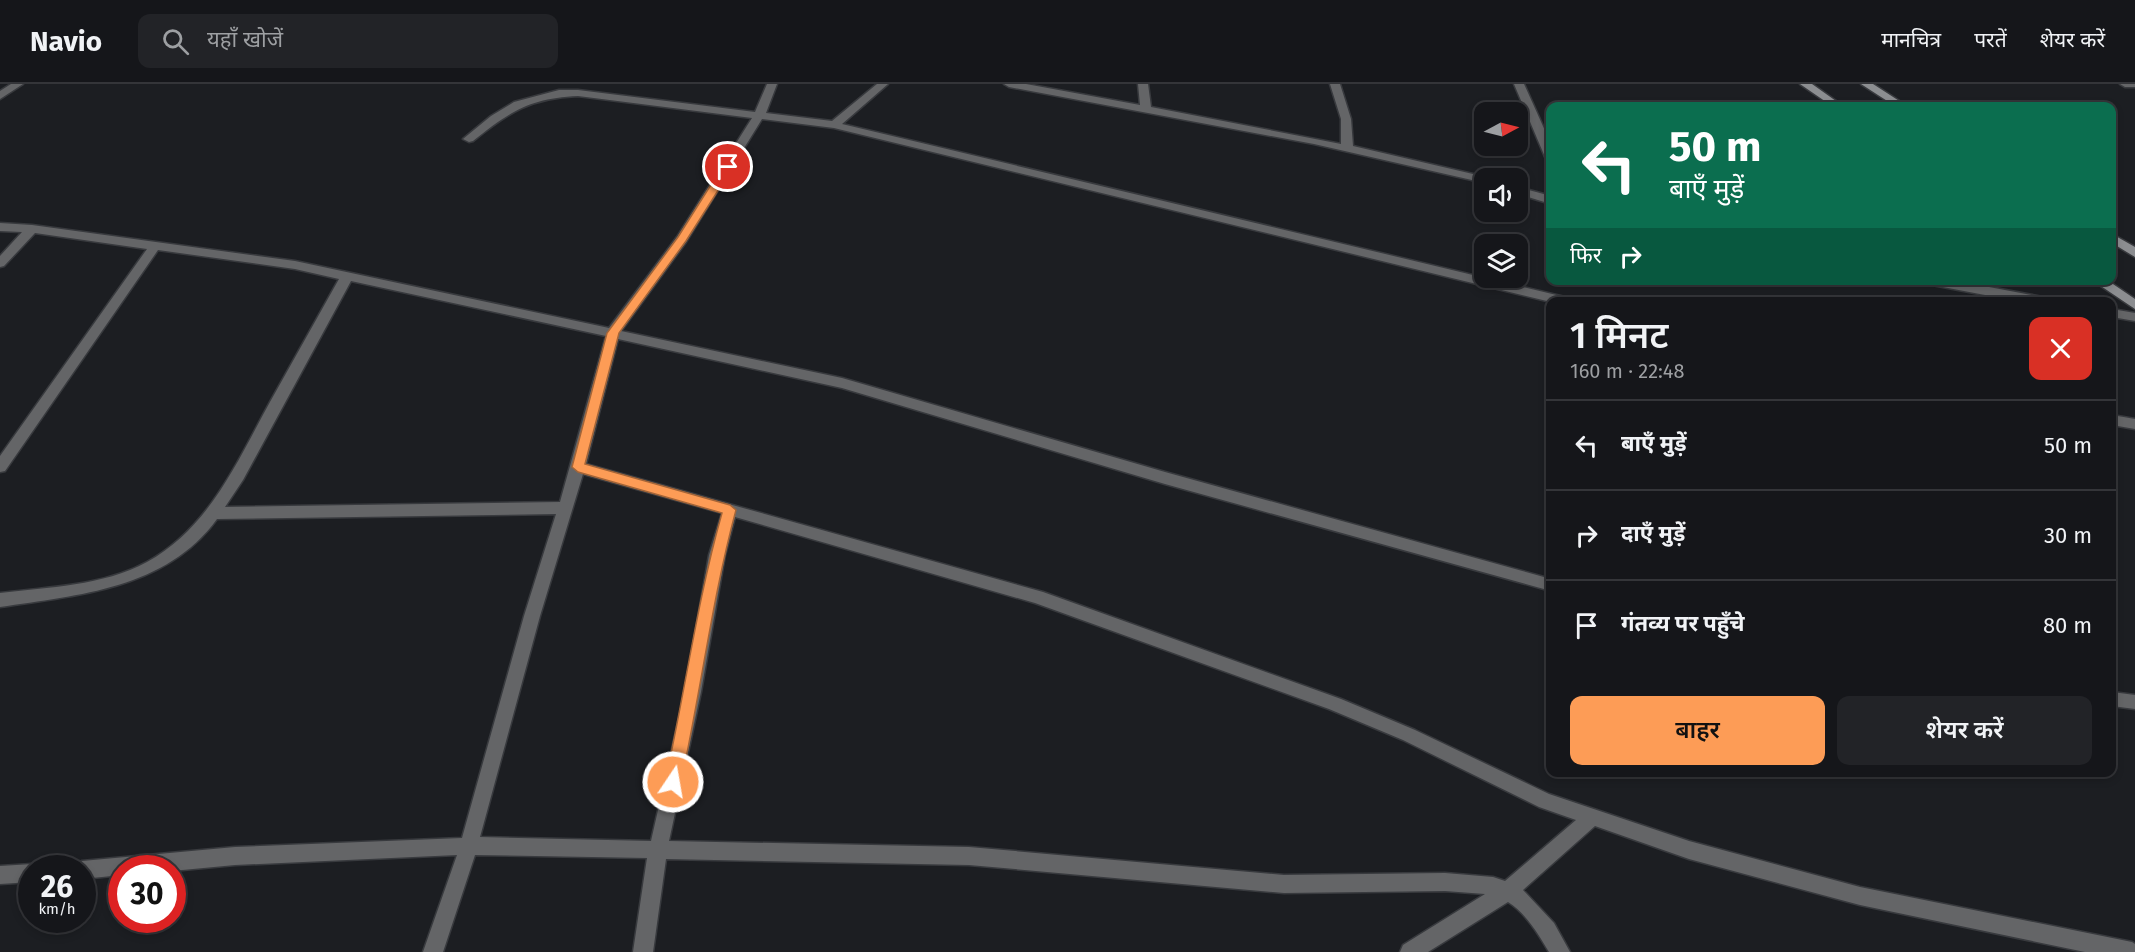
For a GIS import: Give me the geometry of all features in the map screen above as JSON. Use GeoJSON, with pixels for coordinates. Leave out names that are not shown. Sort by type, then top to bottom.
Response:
{"type":"FeatureCollection","features":[{"type":"Feature","properties":{"kind":"street"},"geometry":{"type":"LineString","coordinates":[[0,96],[18,84]]}},
{"type":"Feature","properties":{"kind":"street"},"geometry":{"type":"LineString","coordinates":[[433,952],[469,846],[532,616],[578,467],[613,333],[682,239],[760,114],[772,84]]}},
{"type":"Feature","properties":{"kind":"street"},"geometry":{"type":"LineString","coordinates":[[834,125],[883,84]]}},
{"type":"Feature","properties":{"kind":"street"},"geometry":{"type":"LineString","coordinates":[[1009,84],[1146,108],[1347,148],[1474,177]]}},
{"type":"Feature","properties":{"kind":"street"},"geometry":{"type":"LineString","coordinates":[[1143,84],[1146,108]]}},
{"type":"Feature","properties":{"kind":"street"},"geometry":{"type":"LineString","coordinates":[[1335,84],[1346,118],[1347,148]]}},
{"type":"Feature","properties":{"kind":"street"},"geometry":{"type":"LineString","coordinates":[[1519,84],[1546,146]]}},
{"type":"Feature","properties":{"kind":"street"},"geometry":{"type":"LineString","coordinates":[[1805,84],[1832,102]]}},
{"type":"Feature","properties":{"kind":"street"},"geometry":{"type":"LineString","coordinates":[[1866,84],[1895,102]]}},
{"type":"Feature","properties":{"kind":"street"},"geometry":{"type":"LineString","coordinates":[[2125,84],[2135,84]]}},
{"type":"Feature","properties":{"kind":"street"},"geometry":{"type":"LineString","coordinates":[[469,139],[512,105],[550,94],[578,93],[760,114],[834,125],[1548,297]]}},
{"type":"Feature","properties":{"kind":"street"},"geometry":{"type":"LineString","coordinates":[[1528,193],[1546,198]]}},
{"type":"Feature","properties":{"kind":"street"},"geometry":{"type":"LineString","coordinates":[[0,227],[32,229],[296,265],[842,383],[1165,478],[1546,584]]}},
{"type":"Feature","properties":{"kind":"street"},"geometry":{"type":"LineString","coordinates":[[0,263],[32,229]]}},
{"type":"Feature","properties":{"kind":"street"},"geometry":{"type":"LineString","coordinates":[[2116,241],[2135,253]]}},
{"type":"Feature","properties":{"kind":"street"},"geometry":{"type":"LineString","coordinates":[[0,467],[155,246]]}},
{"type":"Feature","properties":{"kind":"street"},"geometry":{"type":"LineString","coordinates":[[0,600],[75,588],[129,576],[151,567],[181,548],[214,513],[347,276]]}},
{"type":"Feature","properties":{"kind":"street"},"geometry":{"type":"LineString","coordinates":[[1954,285],[2020,297]]}},
{"type":"Feature","properties":{"kind":"street"},"geometry":{"type":"LineString","coordinates":[[2105,285],[2135,305]]}},
{"type":"Feature","properties":{"kind":"street"},"geometry":{"type":"LineString","coordinates":[[2116,314],[2135,317]]}},
{"type":"Feature","properties":{"kind":"street"},"geometry":{"type":"LineString","coordinates":[[2116,421],[2135,424]]}},
{"type":"Feature","properties":{"kind":"street"},"geometry":{"type":"LineString","coordinates":[[578,467],[1037,597],[1335,704],[1408,735],[1545,801],[1689,850],[1860,896],[2132,952]]}},
{"type":"Feature","properties":{"kind":"street"},"geometry":{"type":"LineString","coordinates":[[214,513],[566,508]]}},
{"type":"Feature","properties":{"kind":"street"},"geometry":{"type":"LineString","coordinates":[[642,952],[658,849],[693,692],[717,555],[730,510]]}},
{"type":"Feature","properties":{"kind":"street"},"geometry":{"type":"LineString","coordinates":[[2116,700],[2135,702]]}},
{"type":"Feature","properties":{"kind":"street"},"geometry":{"type":"LineString","coordinates":[[1410,952],[1509,891],[1592,816]]}},
{"type":"Feature","properties":{"kind":"street"},"geometry":{"type":"LineString","coordinates":[[96,869],[235,856],[469,846],[969,856],[1284,884],[1445,882],[1493,886],[1509,891],[1521,899],[1547,930],[1560,952]]}},
{"type":"Feature","properties":{"kind":"street"},"geometry":{"type":"LineString","coordinates":[[0,875],[18,874]]}},
{"type":"Feature","properties":{"kind":"route"},"geometry":{"type":"LineString","coordinates":[[673,782],[693,692],[717,555],[730,510],[578,467],[613,333],[682,239],[728,167]]}}]}
